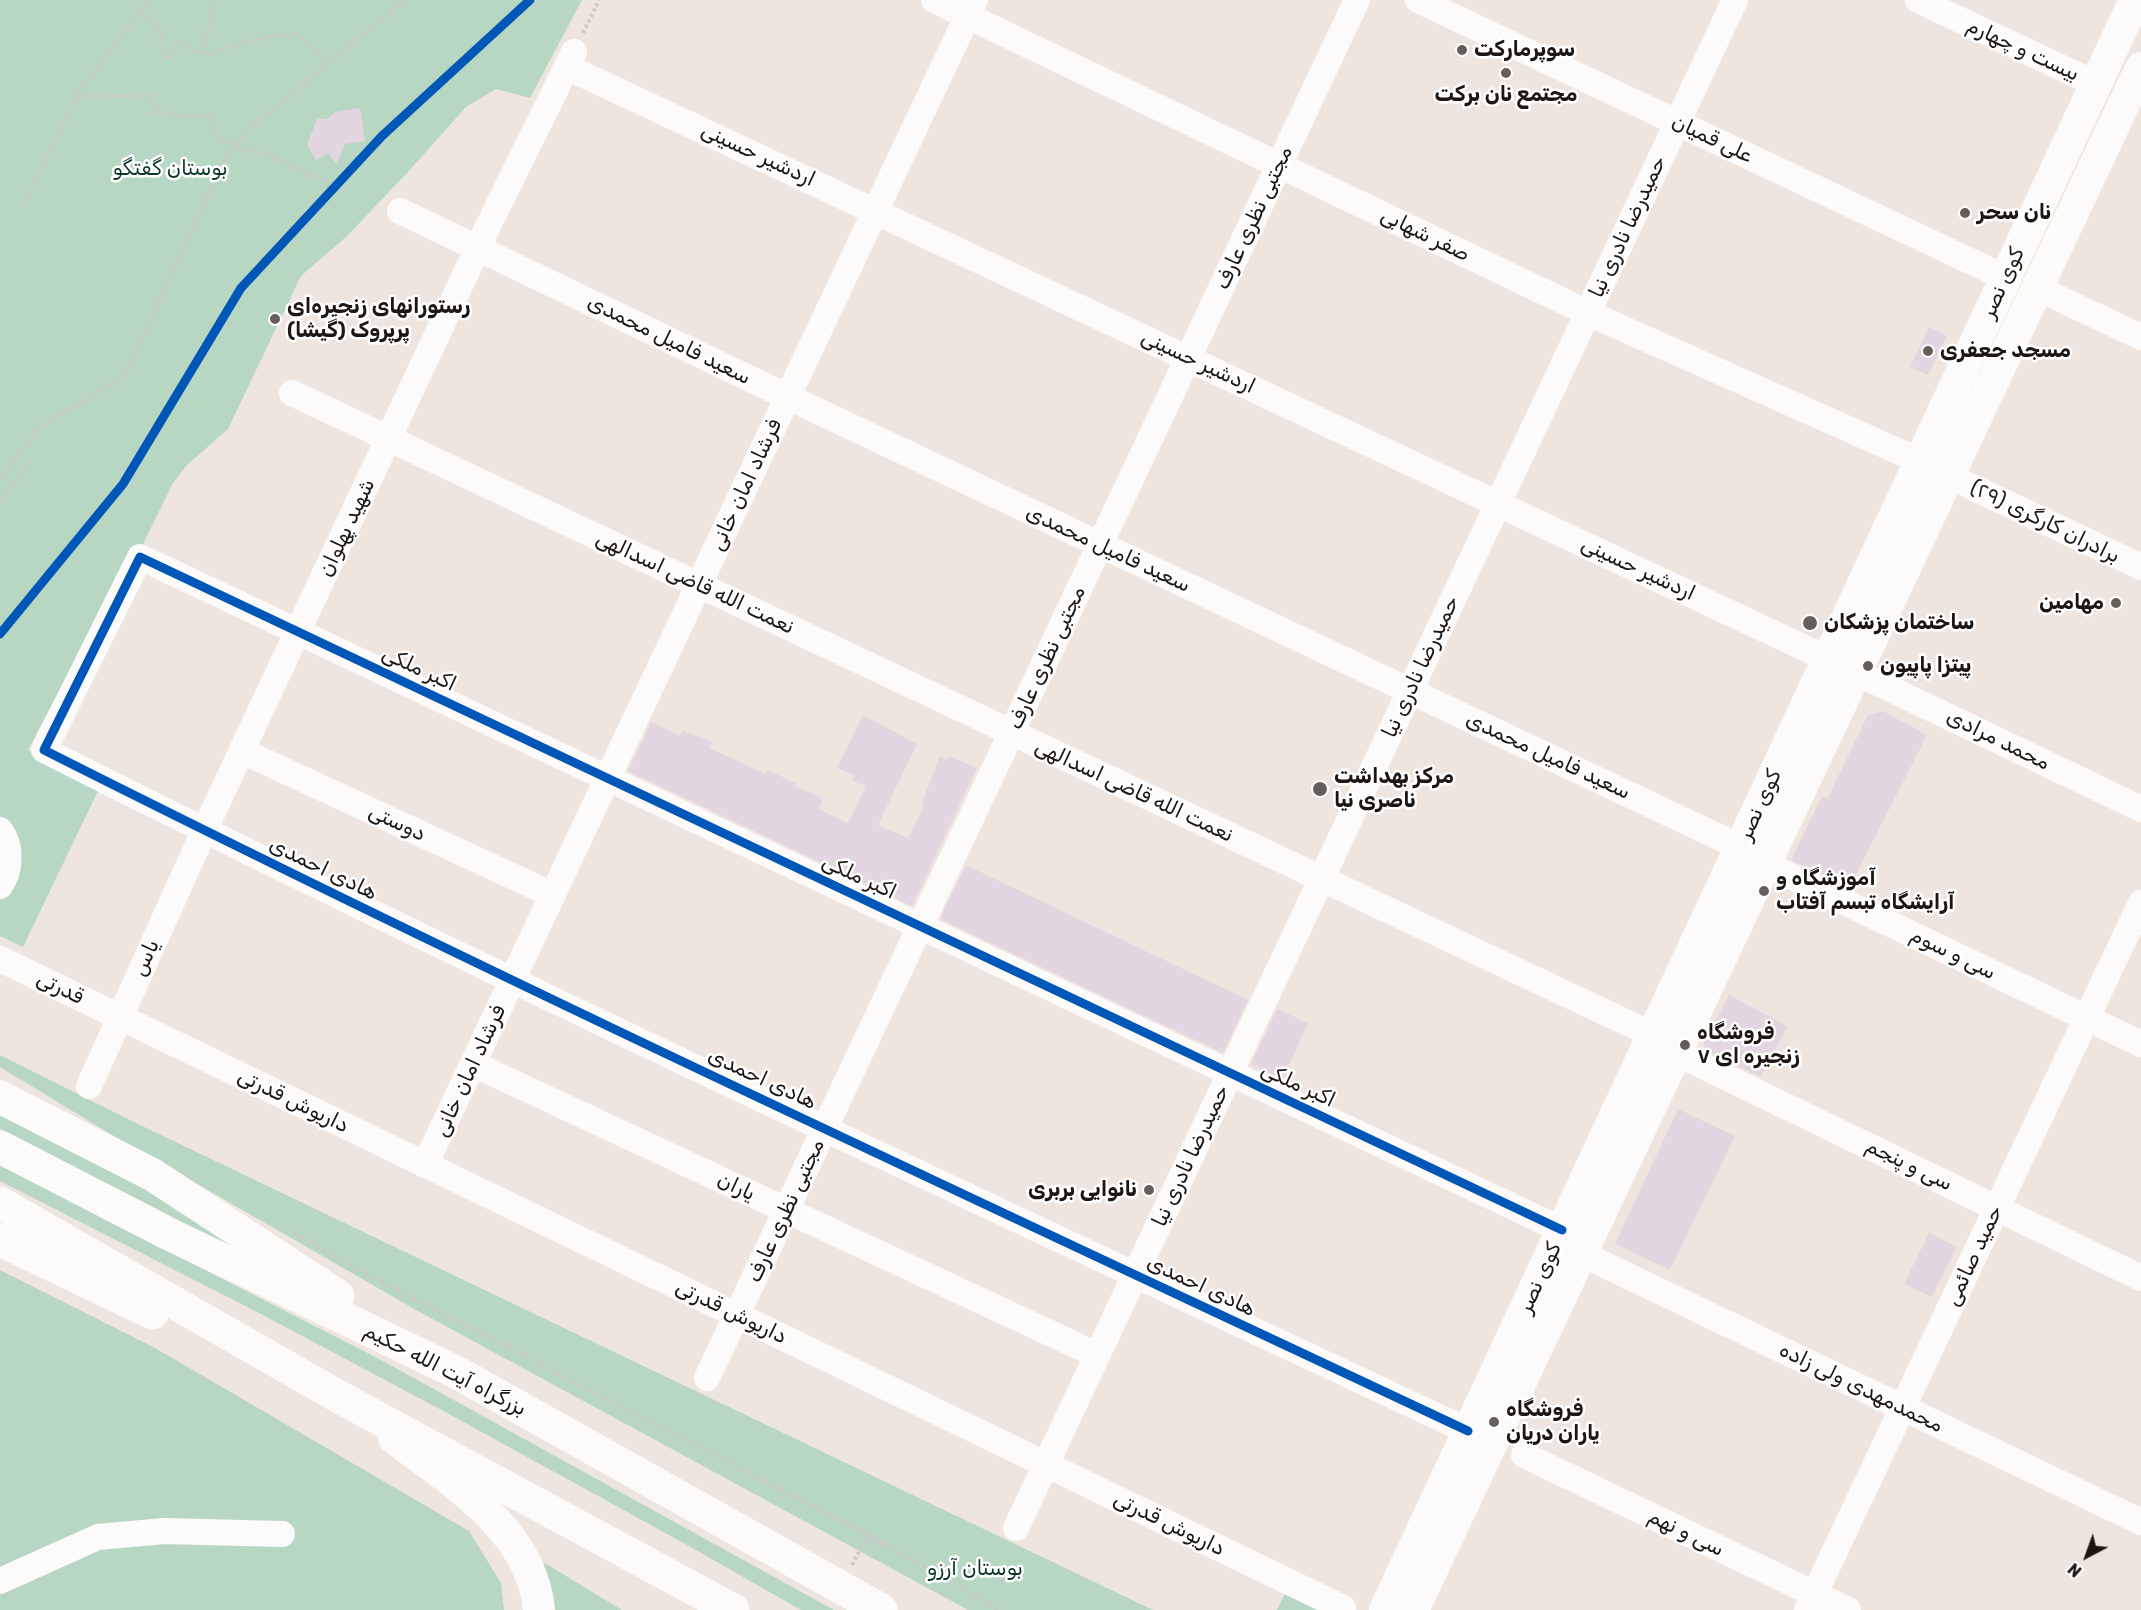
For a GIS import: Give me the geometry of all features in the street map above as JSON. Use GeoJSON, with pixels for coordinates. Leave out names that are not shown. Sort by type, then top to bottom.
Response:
{"type":"FeatureCollection","features":[{"type":"Feature","properties":{"kind":"highway"},"geometry":{"type":"LineString","coordinates":[[0,1097],[153,1175],[456,1372]]}},
{"type":"Feature","properties":{"kind":"highway","name":"بزرگراه آیت الله حکیم"},"geometry":{"type":"LineString","coordinates":[[0,1147],[169,1234],[456,1372],[881,1610]]}},
{"type":"Feature","properties":{"kind":"highway"},"geometry":{"type":"LineString","coordinates":[[0,1203],[341,1398],[733,1610]]}},
{"type":"Feature","properties":{"kind":"highway"},"geometry":{"type":"LineString","coordinates":[[0,1240],[160,1317],[341,1398]]}},
{"type":"Feature","properties":{"kind":"main road","name":"کوی نصر"},"geometry":{"type":"LineString","coordinates":[[1753,855],[1828,659],[2135,0]]}},
{"type":"Feature","properties":{"kind":"main road","name":"کوی نصر"},"geometry":{"type":"LineString","coordinates":[[1385,1610],[1562,1230],[1664,1044],[1753,855],[1856,672],[2037,288],[2134,102],[2141,68]]}},
{"type":"Feature","properties":{"kind":"main road","name":"کوی نصر"},"geometry":{"type":"LineString","coordinates":[[1413,1610],[1582,1254],[1664,1044]]}},
{"type":"Feature","properties":{"kind":"main road"},"geometry":{"type":"LineString","coordinates":[[341,1398],[476,1500],[515,1545],[529,1572],[538,1597],[539,1610]]}},
{"type":"Feature","properties":{"kind":"street","name":"صفر شهابی"},"geometry":{"type":"LineString","coordinates":[[934,0],[971,8],[1279,165],[1588,313],[1920,461]]}},
{"type":"Feature","properties":{"kind":"street","name":"مجتبی نظری عارف"},"geometry":{"type":"LineString","coordinates":[[707,1378],[1357,0]]}},
{"type":"Feature","properties":{"kind":"street","name":"علی قمیان"},"geometry":{"type":"LineString","coordinates":[[1418,0],[2006,278]]}},
{"type":"Feature","properties":{"kind":"street","name":"حمیدرضا نادری نیا"},"geometry":{"type":"LineString","coordinates":[[1016,1528],[1735,0]]}},
{"type":"Feature","properties":{"kind":"street","name":"بیست و چهارم"},"geometry":{"type":"LineString","coordinates":[[1918,0],[2096,84]]}},
{"type":"Feature","properties":{"kind":"street","name":"فرشاد امان خانی"},"geometry":{"type":"LineString","coordinates":[[425,1165],[971,8]]}},
{"type":"Feature","properties":{"kind":"street","name":"اردشیر حسینی"},"geometry":{"type":"LineString","coordinates":[[571,59],[876,210],[1856,672]]}},
{"type":"Feature","properties":{"kind":"street","name":"شهید پهلوان"},"geometry":{"type":"LineString","coordinates":[[204,831],[477,248],[571,59]]}},
{"type":"Feature","properties":{"kind":"street","name":"سعید فامیل محمدی"},"geometry":{"type":"LineString","coordinates":[[400,211],[788,398],[1753,855]]}},
{"type":"Feature","properties":{"kind":"street"},"geometry":{"type":"LineString","coordinates":[[2037,288],[2141,337]]}},
{"type":"Feature","properties":{"kind":"street","name":"نعمت الله قاضی اسدالهی"},"geometry":{"type":"LineString","coordinates":[[292,393],[1322,879],[1664,1044]]}},
{"type":"Feature","properties":{"kind":"street","name":"برادران کارگری (۲۹)"},"geometry":{"type":"LineString","coordinates":[[1949,476],[2141,567]]}},
{"type":"Feature","properties":{"kind":"street","name":"اکبر ملکی"},"geometry":{"type":"LineString","coordinates":[[44,750],[140,556],[1562,1230]]}},
{"type":"Feature","properties":{"kind":"street","name":"محمد مرادی"},"geometry":{"type":"LineString","coordinates":[[1856,672],[2141,809]]}},
{"type":"Feature","properties":{"kind":"street","name":"هادی احمدی"},"geometry":{"type":"LineString","coordinates":[[44,750],[204,831],[513,981],[1468,1431]]}},
{"type":"Feature","properties":{"kind":"street","name":"دوستی"},"geometry":{"type":"LineString","coordinates":[[242,751],[553,895]]}},
{"type":"Feature","properties":{"kind":"street"},"geometry":{"type":"LineString","coordinates":[[0,830],[4,835],[9,862],[8,874],[0,886]]}},
{"type":"Feature","properties":{"kind":"street","name":"یاس"},"geometry":{"type":"LineString","coordinates":[[89,1086],[204,831]]}},
{"type":"Feature","properties":{"kind":"street","name":"سی و سوم"},"geometry":{"type":"LineString","coordinates":[[1753,855],[2141,1044]]}},
{"type":"Feature","properties":{"kind":"street","name":"حمید صائمی"},"geometry":{"type":"LineString","coordinates":[[1811,1602],[2141,903]]}},
{"type":"Feature","properties":{"kind":"street","name":"قدرتی"},"geometry":{"type":"LineString","coordinates":[[0,959],[119,1017]]}},
{"type":"Feature","properties":{"kind":"street","name":"داریوش قدرتی"},"geometry":{"type":"LineString","coordinates":[[119,1017],[1343,1608]]}},
{"type":"Feature","properties":{"kind":"street","name":"سی و پنجم"},"geometry":{"type":"LineString","coordinates":[[1664,1044],[2141,1278]]}},
{"type":"Feature","properties":{"kind":"street","name":"یاران"},"geometry":{"type":"LineString","coordinates":[[473,1064],[1097,1355]]}},
{"type":"Feature","properties":{"kind":"street","name":"محمدمهدی ولی زاده"},"geometry":{"type":"LineString","coordinates":[[1582,1254],[2141,1522]]}},
{"type":"Feature","properties":{"kind":"street","name":"سی و نهم"},"geometry":{"type":"LineString","coordinates":[[1524,1455],[1811,1602],[1848,1610]]}},
{"type":"Feature","properties":{"kind":"street"},"geometry":{"type":"LineString","coordinates":[[0,1581],[98,1537],[164,1532],[282,1534]]}},
{"type":"Feature","properties":{"kind":"path"},"geometry":{"type":"LineString","coordinates":[[23,206],[77,96],[149,0]]}},
{"type":"Feature","properties":{"kind":"path"},"geometry":{"type":"LineString","coordinates":[[203,55],[215,0]]}},
{"type":"Feature","properties":{"kind":"path"},"geometry":{"type":"LineString","coordinates":[[0,481],[38,428],[125,376],[228,152],[233,146],[246,132],[405,0]]}},
{"type":"Feature","properties":{"kind":"path"},"geometry":{"type":"LineString","coordinates":[[571,59],[599,0]]}},
{"type":"Feature","properties":{"kind":"path"},"geometry":{"type":"LineString","coordinates":[[140,12],[162,30],[160,48],[167,59],[179,42],[203,55],[269,36],[298,34],[330,63]]}},
{"type":"Feature","properties":{"kind":"path"},"geometry":{"type":"LineString","coordinates":[[77,96],[150,96],[156,112],[186,116],[213,115],[214,132],[233,146],[276,159],[332,188],[342,177]]}},
{"type":"Feature","properties":{"kind":"path"},"geometry":{"type":"LineString","coordinates":[[0,501],[33,459]]}},
{"type":"Feature","properties":{"kind":"path"},"geometry":{"type":"LineString","coordinates":[[285,1227],[344,1262],[900,1552],[1000,1610]]}},
{"type":"Feature","properties":{"kind":"path"},"geometry":{"type":"LineString","coordinates":[[866,1539],[900,1552]]}},
{"type":"Feature","properties":{"kind":"green space","name":"بوستان گفتگو"},"geometry":{"type":"Polygon","coordinates":[[[0,0],[582,0],[530,98],[496,89],[466,107],[347,236],[301,276],[228,429],[187,465],[173,483],[143,544],[72,666],[28,750],[99,789],[23,947],[0,936],[0,0]]]}},
{"type":"Feature","properties":{"kind":"green space","name":"بوستان آرزو"},"geometry":{"type":"Polygon","coordinates":[[[0,1055],[138,1124],[1153,1610],[968,1610],[416,1310],[107,1132],[0,1067],[0,1055]]]}},
{"type":"Feature","properties":{"kind":"green space"},"geometry":{"type":"Polygon","coordinates":[[[0,1108],[144,1182],[349,1311],[0,1129],[0,1108]]]}},
{"type":"Feature","properties":{"kind":"green space"},"geometry":{"type":"Polygon","coordinates":[[[0,1165],[383,1361],[834,1610],[801,1610],[449,1414],[257,1312],[0,1181],[0,1165]]]}},
{"type":"Feature","properties":{"kind":"green space"},"geometry":{"type":"Polygon","coordinates":[[[0,1270],[155,1348],[469,1531],[501,1583],[504,1610],[0,1610],[0,1270]]]}},
{"type":"Feature","properties":{"kind":"green space"},"geometry":{"type":"Polygon","coordinates":[[[543,1562],[622,1610],[552,1610],[543,1562]]]}},
{"type":"Feature","properties":{"kind":"green space"},"geometry":{"type":"Polygon","coordinates":[[[1287,1589],[1331,1610],[1277,1610],[1287,1589]]]}},
{"type":"Feature","properties":{"kind":"building"},"geometry":{"type":"Polygon","coordinates":[[[360,108],[365,141],[345,144],[336,164],[328,153],[316,160],[307,145],[317,119],[327,119],[335,112],[360,108]]]}},
{"type":"Feature","properties":{"kind":"building","name":"مسجد جعفری"},"geometry":{"type":"Polygon","coordinates":[[[1929,327],[1947,336],[1928,375],[1910,367],[1929,327]]]}},
{"type":"Feature","properties":{"kind":"building"},"geometry":{"type":"Polygon","coordinates":[[[1883,711],[1927,735],[1849,888],[1791,860],[1822,796],[1827,799],[1868,715],[1883,711]]]}},
{"type":"Feature","properties":{"kind":"building"},"geometry":{"type":"Polygon","coordinates":[[[863,715],[917,744],[878,825],[908,838],[924,806],[921,805],[940,756],[947,760],[949,756],[977,768],[912,906],[628,771],[651,722],[680,736],[682,730],[712,742],[709,748],[766,774],[767,770],[796,783],[795,786],[823,798],[819,809],[848,823],[866,786],[852,781],[854,775],[837,768],[863,715]]]}},
{"type":"Feature","properties":{"kind":"building"},"geometry":{"type":"Polygon","coordinates":[[[966,865],[1248,1000],[1223,1053],[942,920],[941,916],[966,865]]]}},
{"type":"Feature","properties":{"kind":"building"},"geometry":{"type":"Polygon","coordinates":[[[1729,995],[1788,1026],[1761,1077],[1705,1050],[1704,1042],[1729,995]]]}},
{"type":"Feature","properties":{"kind":"building"},"geometry":{"type":"Polygon","coordinates":[[[1277,1009],[1308,1023],[1282,1081],[1251,1064],[1277,1009]]]}},
{"type":"Feature","properties":{"kind":"building"},"geometry":{"type":"Polygon","coordinates":[[[1678,1109],[1735,1136],[1670,1270],[1615,1244],[1678,1109]]]}},
{"type":"Feature","properties":{"kind":"building"},"geometry":{"type":"Polygon","coordinates":[[[1929,1233],[1957,1247],[1932,1297],[1904,1284],[1929,1233]]]}},
{"type":"Feature","properties":{"kind":"cycle path"},"geometry":{"type":"LineString","coordinates":[[0,634],[123,484],[241,288],[382,136],[530,0]]}},
{"type":"Feature","properties":{"kind":"cycle path"},"geometry":{"type":"LineString","coordinates":[[1468,1431],[576,1011],[44,750],[140,557],[1562,1230]]}},
{"type":"Feature","properties":{"kind":"place","name":"سوپرمارکت"},"geometry":{"type":"Point","coordinates":[1462,50]}},
{"type":"Feature","properties":{"kind":"place","name":"مجتمع نان برکت"},"geometry":{"type":"Point","coordinates":[1506,73]}},
{"type":"Feature","properties":{"kind":"place","name":"نان سحر"},"geometry":{"type":"Point","coordinates":[1965,213]}},
{"type":"Feature","properties":{"kind":"place","name":"رستورانهای زنجیره‌ای پرپروک (گیشا)"},"geometry":{"type":"Point","coordinates":[275,319]}},
{"type":"Feature","properties":{"kind":"place","name":"مسجد جعفری"},"geometry":{"type":"Point","coordinates":[1928,351]}},
{"type":"Feature","properties":{"kind":"place","name":"مهامین"},"geometry":{"type":"Point","coordinates":[2116,603]}},
{"type":"Feature","properties":{"kind":"place","name":"ساختمان پزشکان"},"geometry":{"type":"Point","coordinates":[1810,623]}},
{"type":"Feature","properties":{"kind":"place","name":"پیتزا پاپیون"},"geometry":{"type":"Point","coordinates":[1868,666]}},
{"type":"Feature","properties":{"kind":"place","name":"مرکز بهداشت ناصری نیا"},"geometry":{"type":"Point","coordinates":[1320,789]}},
{"type":"Feature","properties":{"kind":"place","name":"آموزشگاه و آرایشگاه تبسم آفتاب"},"geometry":{"type":"Point","coordinates":[1764,891]}},
{"type":"Feature","properties":{"kind":"place","name":"فروشگاه زنجیره ای ۷"},"geometry":{"type":"Point","coordinates":[1685,1045]}},
{"type":"Feature","properties":{"kind":"place","name":"نانوایی بربری"},"geometry":{"type":"Point","coordinates":[1149,1190]}},
{"type":"Feature","properties":{"kind":"place","name":"فروشگاه یاران دریان"},"geometry":{"type":"Point","coordinates":[1494,1422]}}]}
